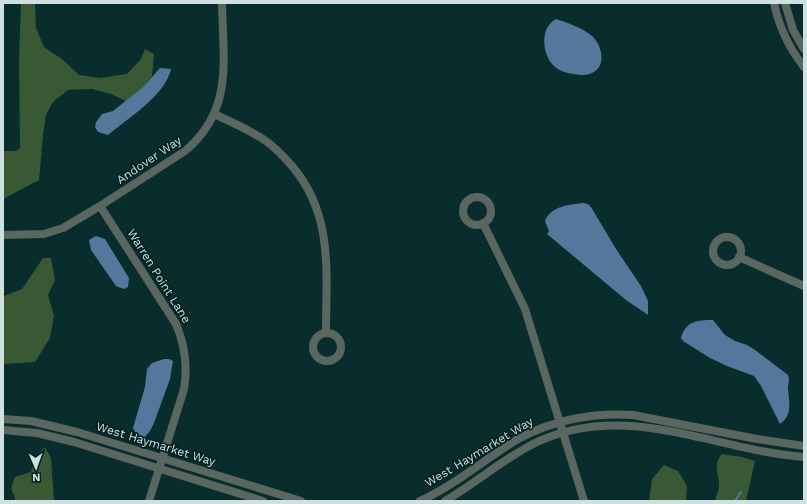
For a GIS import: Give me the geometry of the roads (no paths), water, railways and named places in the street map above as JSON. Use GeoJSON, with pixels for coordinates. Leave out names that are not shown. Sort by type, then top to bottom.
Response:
{"type":"FeatureCollection","features":[{"type":"Feature","properties":{"kind":"street","name":"Andover Way"},"geometry":{"type":"LineString","coordinates":[[3,235],[44,234],[54,232],[75,222],[185,151],[200,137],[208,126],[220,100],[223,77],[222,3]]}},
{"type":"Feature","properties":{"kind":"street"},"geometry":{"type":"LineString","coordinates":[[774,3],[786,40],[796,58],[804,67]]}},
{"type":"Feature","properties":{"kind":"street"},"geometry":{"type":"LineString","coordinates":[[785,3],[793,30],[804,49]]}},
{"type":"Feature","properties":{"kind":"street"},"geometry":{"type":"LineString","coordinates":[[214,114],[246,130],[276,149],[296,170],[311,194],[319,211],[326,249],[326,333]]}},
{"type":"Feature","properties":{"kind":"street","name":"Warren Point Lane"},"geometry":{"type":"LineString","coordinates":[[100,206],[176,324],[185,350],[186,377],[184,389],[149,501]]}},
{"type":"Feature","properties":{"kind":"street"},"geometry":{"type":"LineString","coordinates":[[483,223],[525,309],[584,501]]}},
{"type":"Feature","properties":{"kind":"street"},"geometry":{"type":"LineString","coordinates":[[739,257],[804,286]]}},
{"type":"Feature","properties":{"kind":"street","name":"West Haymarket Way"},"geometry":{"type":"LineString","coordinates":[[445,501],[521,450],[538,442],[561,427],[596,415],[626,414],[804,446]]}},
{"type":"Feature","properties":{"kind":"street","name":"West Haymarket Way"},"geometry":{"type":"LineString","coordinates":[[3,419],[31,421],[61,427],[301,501]]}},
{"type":"Feature","properties":{"kind":"street","name":"West Haymarket Way"},"geometry":{"type":"LineString","coordinates":[[420,501],[444,488],[532,432],[561,427],[634,425],[804,457]]}},
{"type":"Feature","properties":{"kind":"street","name":"West Haymarket Way"},"geometry":{"type":"LineString","coordinates":[[3,430],[21,430],[50,436],[159,468],[263,501]]}},
{"type":"Feature","properties":{"kind":"street"},"geometry":{"type":"LineString","coordinates":[[737,445],[739,435]]}},
{"type":"Feature","properties":{"kind":"water"},"geometry":{"type":"Polygon","coordinates":[[[556,19],[583,30],[592,36],[599,46],[602,59],[597,70],[584,75],[565,72],[555,67],[547,56],[544,42],[547,29],[556,19]]]}},
{"type":"Feature","properties":{"kind":"water"},"geometry":{"type":"Polygon","coordinates":[[[160,68],[171,69],[167,79],[154,97],[145,106],[108,135],[98,132],[95,127],[96,122],[102,114],[113,111],[143,87],[160,68]]]}},
{"type":"Feature","properties":{"kind":"water"},"geometry":{"type":"Polygon","coordinates":[[[583,203],[588,204],[591,207],[616,249],[641,286],[648,301],[648,315],[626,300],[547,234],[549,231],[545,221],[551,212],[561,207],[583,203]]]}},
{"type":"Feature","properties":{"kind":"water"},"geometry":{"type":"Polygon","coordinates":[[[96,236],[105,239],[129,278],[128,287],[124,289],[116,286],[91,250],[89,240],[96,236]]]}},
{"type":"Feature","properties":{"kind":"water"},"geometry":{"type":"Polygon","coordinates":[[[713,320],[725,335],[755,350],[788,375],[789,412],[787,417],[780,424],[761,386],[754,376],[710,358],[683,341],[681,338],[683,332],[689,325],[697,321],[713,320]]]}},
{"type":"Feature","properties":{"kind":"water"},"geometry":{"type":"Polygon","coordinates":[[[164,359],[173,361],[170,379],[150,431],[144,438],[138,437],[133,428],[145,387],[147,369],[152,363],[164,359]]]}},
{"type":"Feature","properties":{"kind":"waterway"},"geometry":{"type":"LineString","coordinates":[[735,501],[741,492]]}}]}
